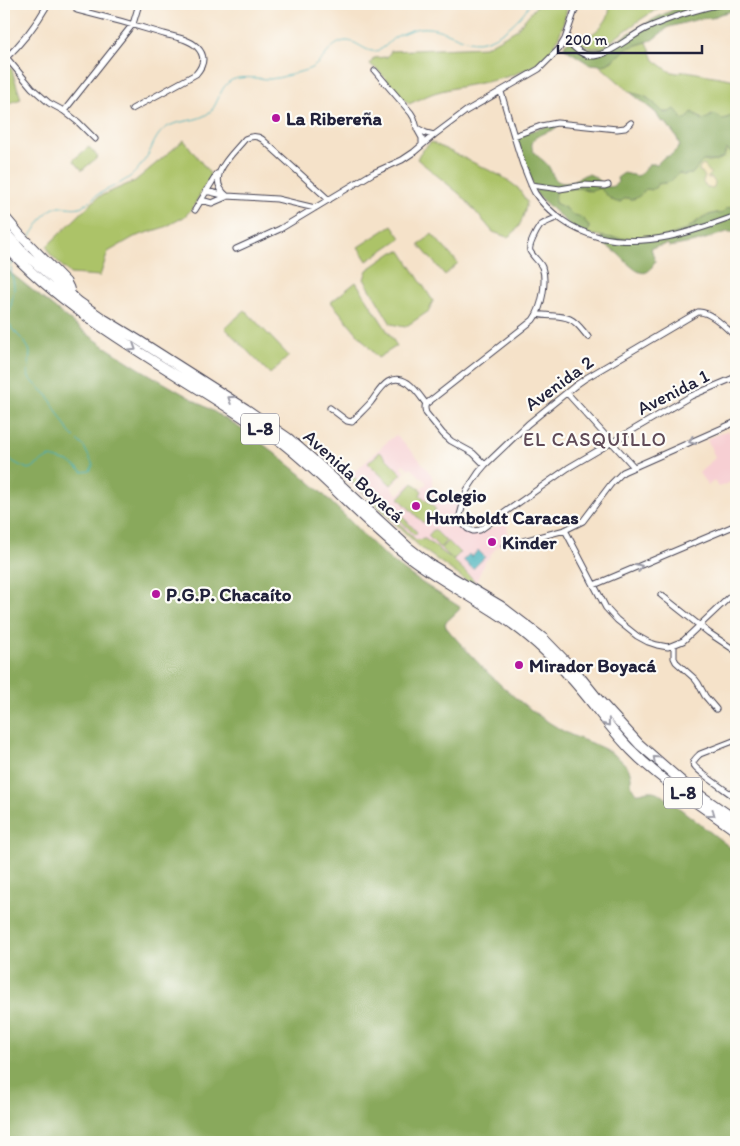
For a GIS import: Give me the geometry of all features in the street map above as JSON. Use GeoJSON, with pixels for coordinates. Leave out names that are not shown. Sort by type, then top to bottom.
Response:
{"type":"FeatureCollection","features":[{"type":"Feature","properties":{"kind":"highway"},"geometry":{"type":"LineString","coordinates":[[4,216],[9,246],[29,262]]}},
{"type":"Feature","properties":{"kind":"highway"},"geometry":{"type":"LineString","coordinates":[[4,231],[9,246],[29,262]]}},
{"type":"Feature","properties":{"kind":"highway","name":"Avenida Boyacá"},"geometry":{"type":"LineString","coordinates":[[736,820],[687,786],[639,744],[543,638],[502,606],[430,564],[408,547],[288,438],[246,409],[102,318],[71,295],[66,282],[29,262],[28,274],[37,278],[102,327],[280,442],[316,471],[381,534],[406,555],[495,612],[536,643],[566,672],[632,751],[657,774],[736,831]]}},
{"type":"Feature","properties":{"kind":"street"},"geometry":{"type":"LineString","coordinates":[[48,4],[37,23],[23,41],[5,59],[32,88],[49,103],[64,111],[78,122],[95,140]]}},
{"type":"Feature","properties":{"kind":"street"},"geometry":{"type":"LineString","coordinates":[[64,111],[133,24],[139,4]]}},
{"type":"Feature","properties":{"kind":"street"},"geometry":{"type":"LineString","coordinates":[[236,249],[274,232],[373,173],[402,160],[466,111],[539,70],[565,39],[577,4]]}},
{"type":"Feature","properties":{"kind":"street"},"geometry":{"type":"LineString","coordinates":[[565,39],[582,53],[592,56],[603,54],[646,29],[680,16],[722,4]]}},
{"type":"Feature","properties":{"kind":"street"},"geometry":{"type":"LineString","coordinates":[[77,10],[133,24],[188,41],[201,52],[204,62],[196,74],[132,109]]}},
{"type":"Feature","properties":{"kind":"street"},"geometry":{"type":"LineString","coordinates":[[375,71],[411,113],[422,138],[422,145]]}},
{"type":"Feature","properties":{"kind":"street"},"geometry":{"type":"LineString","coordinates":[[501,92],[531,185],[542,202],[573,228],[587,234],[610,239],[630,241],[653,240],[678,235],[736,216]]}},
{"type":"Feature","properties":{"kind":"street"},"geometry":{"type":"LineString","coordinates":[[514,136],[541,126],[557,123],[617,130],[625,128],[631,123]]}},
{"type":"Feature","properties":{"kind":"street"},"geometry":{"type":"LineString","coordinates":[[417,128],[434,135]]}},
{"type":"Feature","properties":{"kind":"street"},"geometry":{"type":"LineString","coordinates":[[195,210],[219,172],[245,139],[256,136],[262,139],[329,200]]}},
{"type":"Feature","properties":{"kind":"street"},"geometry":{"type":"LineString","coordinates":[[219,172],[218,183],[221,190],[227,196]]}},
{"type":"Feature","properties":{"kind":"street"},"geometry":{"type":"LineString","coordinates":[[531,185],[560,189],[584,185],[608,185]]}},
{"type":"Feature","properties":{"kind":"street"},"geometry":{"type":"LineString","coordinates":[[206,191],[227,196],[276,199],[316,208]]}},
{"type":"Feature","properties":{"kind":"street"},"geometry":{"type":"LineString","coordinates":[[201,200],[212,203],[227,196]]}},
{"type":"Feature","properties":{"kind":"street"},"geometry":{"type":"LineString","coordinates":[[426,404],[533,320],[542,298],[544,281],[542,267],[530,251],[530,247],[538,229],[558,217]]}},
{"type":"Feature","properties":{"kind":"street","name":"Avenida 2"},"geometry":{"type":"LineString","coordinates":[[462,507],[471,482],[485,466],[528,424],[586,378],[694,313],[701,311],[710,315],[736,337]]}},
{"type":"Feature","properties":{"kind":"street"},"geometry":{"type":"LineString","coordinates":[[537,314],[570,318],[588,337]]}},
{"type":"Feature","properties":{"kind":"street","name":"Avenida 1"},"geometry":{"type":"LineString","coordinates":[[462,507],[460,515],[465,526],[473,531],[480,530],[568,468],[691,396],[736,377]]}},
{"type":"Feature","properties":{"kind":"street"},"geometry":{"type":"LineString","coordinates":[[330,408],[352,422],[388,381],[394,379],[406,382],[426,404],[426,413],[443,434],[451,441],[473,453],[485,466]]}},
{"type":"Feature","properties":{"kind":"street"},"geometry":{"type":"LineString","coordinates":[[567,393],[634,467]]}},
{"type":"Feature","properties":{"kind":"street"},"geometry":{"type":"LineString","coordinates":[[504,546],[565,530],[583,521],[611,484],[623,472],[736,422]]}},
{"type":"Feature","properties":{"kind":"street"},"geometry":{"type":"LineString","coordinates":[[594,586],[736,525]]}},
{"type":"Feature","properties":{"kind":"street"},"geometry":{"type":"LineString","coordinates":[[565,530],[606,608],[636,636],[657,646],[668,647],[683,641],[736,591]]}},
{"type":"Feature","properties":{"kind":"street"},"geometry":{"type":"LineString","coordinates":[[661,595],[700,626],[736,651]]}},
{"type":"Feature","properties":{"kind":"street"},"geometry":{"type":"LineString","coordinates":[[674,645],[676,662],[694,678],[716,709]]}},
{"type":"Feature","properties":{"kind":"street"},"geometry":{"type":"LineString","coordinates":[[736,740],[700,754],[693,763],[702,773],[736,798]]}},
{"type":"Feature","properties":{"kind":"shaded area"},"geometry":{"type":"Polygon","coordinates":[[[728,430],[736,447],[736,480],[719,487],[714,480],[708,486],[699,473],[715,458],[707,439],[728,430]]]}},
{"type":"Feature","properties":{"kind":"shaded area","name":"Colegio Humboldt Caracas"},"geometry":{"type":"Polygon","coordinates":[[[396,435],[419,459],[432,476],[432,487],[439,495],[442,498],[455,500],[458,503],[453,517],[471,534],[477,535],[507,520],[508,538],[495,549],[485,562],[475,584],[468,582],[421,548],[346,480],[396,435]],[[403,464],[401,467],[406,471],[391,487],[398,495],[410,483],[419,490],[427,483],[411,468],[409,469],[403,464]]]}},
{"type":"Feature","properties":{"kind":"green space"},"geometry":{"type":"Polygon","coordinates":[[[538,4],[568,4],[555,44],[545,57],[531,66],[500,79],[434,93],[409,104],[370,64],[374,58],[387,57],[391,51],[485,47],[516,30],[538,4]]]}},
{"type":"Feature","properties":{"kind":"green space"},"geometry":{"type":"Polygon","coordinates":[[[609,4],[665,4],[603,47],[593,48],[580,43],[605,22],[608,16],[609,4]]]}},
{"type":"Feature","properties":{"kind":"green space"},"geometry":{"type":"Polygon","coordinates":[[[685,4],[736,4],[736,10],[712,18],[699,19],[669,27],[652,40],[627,48],[607,64],[589,64],[564,47],[571,40],[589,49],[603,48],[685,4]]]}},
{"type":"Feature","properties":{"kind":"green space"},"geometry":{"type":"Polygon","coordinates":[[[647,42],[654,60],[669,71],[677,73],[686,71],[736,80],[736,118],[735,116],[722,119],[719,116],[711,115],[708,119],[703,120],[696,114],[683,120],[678,112],[663,112],[646,97],[630,92],[598,64],[602,65],[611,62],[627,48],[647,42]]]}},
{"type":"Feature","properties":{"kind":"green space"},"geometry":{"type":"Polygon","coordinates":[[[11,67],[21,99],[4,105],[4,69],[11,67]]]}},
{"type":"Feature","properties":{"kind":"green space"},"geometry":{"type":"Polygon","coordinates":[[[630,92],[646,97],[663,112],[667,113],[675,109],[683,120],[687,119],[692,112],[703,120],[715,114],[722,119],[730,116],[736,118],[736,155],[726,149],[724,157],[716,161],[703,161],[692,174],[683,175],[679,173],[670,182],[658,184],[651,190],[646,189],[636,198],[626,198],[620,202],[612,200],[600,188],[591,191],[579,188],[558,190],[555,193],[555,203],[584,220],[589,227],[587,234],[573,228],[537,195],[514,136],[557,123],[557,127],[540,135],[533,141],[532,145],[534,152],[547,165],[555,179],[567,183],[588,174],[606,186],[614,186],[618,182],[617,178],[624,173],[637,176],[649,164],[657,164],[663,158],[671,155],[680,146],[667,124],[660,120],[656,113],[630,92]]]}},
{"type":"Feature","properties":{"kind":"green space"},"geometry":{"type":"Polygon","coordinates":[[[184,140],[211,175],[192,209],[184,217],[165,227],[134,237],[108,252],[100,276],[70,274],[50,254],[47,246],[98,197],[135,181],[184,140]]]}},
{"type":"Feature","properties":{"kind":"green space"},"geometry":{"type":"Polygon","coordinates":[[[431,142],[503,177],[518,188],[527,202],[521,222],[511,235],[507,237],[493,232],[462,196],[417,159],[431,142]]]}},
{"type":"Feature","properties":{"kind":"green space"},"geometry":{"type":"Polygon","coordinates":[[[89,147],[98,157],[82,170],[73,160],[89,147]]]}},
{"type":"Feature","properties":{"kind":"green space"},"geometry":{"type":"Polygon","coordinates":[[[726,149],[736,155],[736,206],[727,208],[721,214],[716,213],[703,217],[678,235],[630,241],[587,234],[589,227],[583,219],[573,216],[567,209],[555,203],[555,193],[558,190],[579,188],[587,191],[600,188],[620,202],[624,199],[640,195],[646,189],[655,188],[658,184],[666,183],[679,173],[683,175],[692,174],[703,161],[709,162],[724,157],[726,149]]]}},
{"type":"Feature","properties":{"kind":"green space"},"geometry":{"type":"Polygon","coordinates":[[[736,206],[736,232],[727,232],[696,242],[669,247],[668,244],[651,248],[655,261],[647,272],[642,273],[632,267],[605,245],[601,237],[653,240],[686,230],[703,217],[716,213],[721,214],[727,208],[736,206]]]}},
{"type":"Feature","properties":{"kind":"green space"},"geometry":{"type":"Polygon","coordinates":[[[392,225],[401,238],[367,261],[358,247],[392,225]]]}},
{"type":"Feature","properties":{"kind":"green space"},"geometry":{"type":"Polygon","coordinates":[[[432,234],[458,263],[445,275],[419,245],[432,234]]]}},
{"type":"Feature","properties":{"kind":"green space"},"geometry":{"type":"Polygon","coordinates":[[[401,251],[433,301],[429,311],[405,327],[391,324],[364,279],[367,270],[393,252],[401,251]]]}},
{"type":"Feature","properties":{"kind":"green space"},"geometry":{"type":"Polygon","coordinates":[[[4,268],[106,347],[233,423],[302,475],[388,558],[460,607],[445,623],[446,627],[479,664],[501,685],[537,714],[563,731],[598,746],[621,760],[630,772],[632,787],[636,793],[655,791],[736,852],[736,1142],[4,1142],[4,268]]]}},
{"type":"Feature","properties":{"kind":"green space"},"geometry":{"type":"Polygon","coordinates":[[[356,282],[397,346],[378,358],[331,302],[356,282]]]}},
{"type":"Feature","properties":{"kind":"green space"},"geometry":{"type":"Polygon","coordinates":[[[245,310],[289,356],[270,374],[225,328],[245,310]]]}},
{"type":"Feature","properties":{"kind":"green space"},"geometry":{"type":"Polygon","coordinates":[[[380,452],[402,474],[391,485],[368,463],[380,452]]]}},
{"type":"Feature","properties":{"kind":"green space"},"geometry":{"type":"Polygon","coordinates":[[[354,477],[416,540],[425,539],[453,560],[473,579],[475,584],[468,582],[421,548],[349,479],[354,477]]]}},
{"type":"Feature","properties":{"kind":"green space"},"geometry":{"type":"Polygon","coordinates":[[[413,483],[422,491],[420,495],[435,508],[435,512],[423,523],[399,498],[413,483]]]}},
{"type":"Feature","properties":{"kind":"green space"},"geometry":{"type":"Polygon","coordinates":[[[380,493],[417,532],[415,535],[377,496],[380,493]]]}},
{"type":"Feature","properties":{"kind":"green space"},"geometry":{"type":"Polygon","coordinates":[[[434,529],[446,541],[440,548],[428,536],[434,529]]]}},
{"type":"Feature","properties":{"kind":"green space"},"geometry":{"type":"Polygon","coordinates":[[[448,541],[460,553],[453,560],[441,548],[448,541]]]}},
{"type":"Feature","properties":{"kind":"sand"},"geometry":{"type":"Polygon","coordinates":[[[704,165],[711,174],[707,178],[712,178],[715,183],[713,189],[708,188],[703,183],[705,177],[699,171],[700,167],[704,165]]]}},
{"type":"Feature","properties":{"kind":"water"},"geometry":{"type":"Polygon","coordinates":[[[478,550],[485,557],[473,569],[463,560],[469,554],[472,557],[478,550]]]}},
{"type":"Feature","properties":{"kind":"waterway"},"geometry":{"type":"LineString","coordinates":[[29,238],[43,217],[53,208],[75,208],[82,206],[97,195],[131,176],[142,164],[163,130],[168,126],[206,115],[214,107],[222,90],[232,80],[246,77],[274,78],[310,69],[336,44],[341,42],[355,43],[367,50],[376,51],[383,48],[394,38],[415,29],[436,29],[469,41],[487,40],[512,25],[530,4]]}},
{"type":"Feature","properties":{"kind":"waterway"},"geometry":{"type":"LineString","coordinates":[[732,126],[736,124]]}},
{"type":"Feature","properties":{"kind":"waterway"},"geometry":{"type":"LineString","coordinates":[[4,456],[28,469],[51,457],[71,463],[83,472],[90,471],[93,465],[84,447],[69,432],[48,396],[28,376],[29,349],[12,329],[8,321],[14,290],[11,271],[14,260]]}},
{"type":"Feature","properties":{"kind":"place","name":"La Ribereña"},"geometry":{"type":"Point","coordinates":[276,118]}},
{"type":"Feature","properties":{"kind":"place","name":"Colegio Humboldt Caracas"},"geometry":{"type":"Point","coordinates":[416,506]}},
{"type":"Feature","properties":{"kind":"place","name":"Kinder"},"geometry":{"type":"Point","coordinates":[492,542]}},
{"type":"Feature","properties":{"kind":"place","name":"P.G.P. Chacaíto"},"geometry":{"type":"Point","coordinates":[156,594]}},
{"type":"Feature","properties":{"kind":"place","name":"Mirador Boyacá"},"geometry":{"type":"Point","coordinates":[519,665]}},
{"type":"Feature","properties":{"kind":"district","name":"EL CASQUILLO"},"geometry":{"type":"Point","coordinates":[595,439]}}]}
